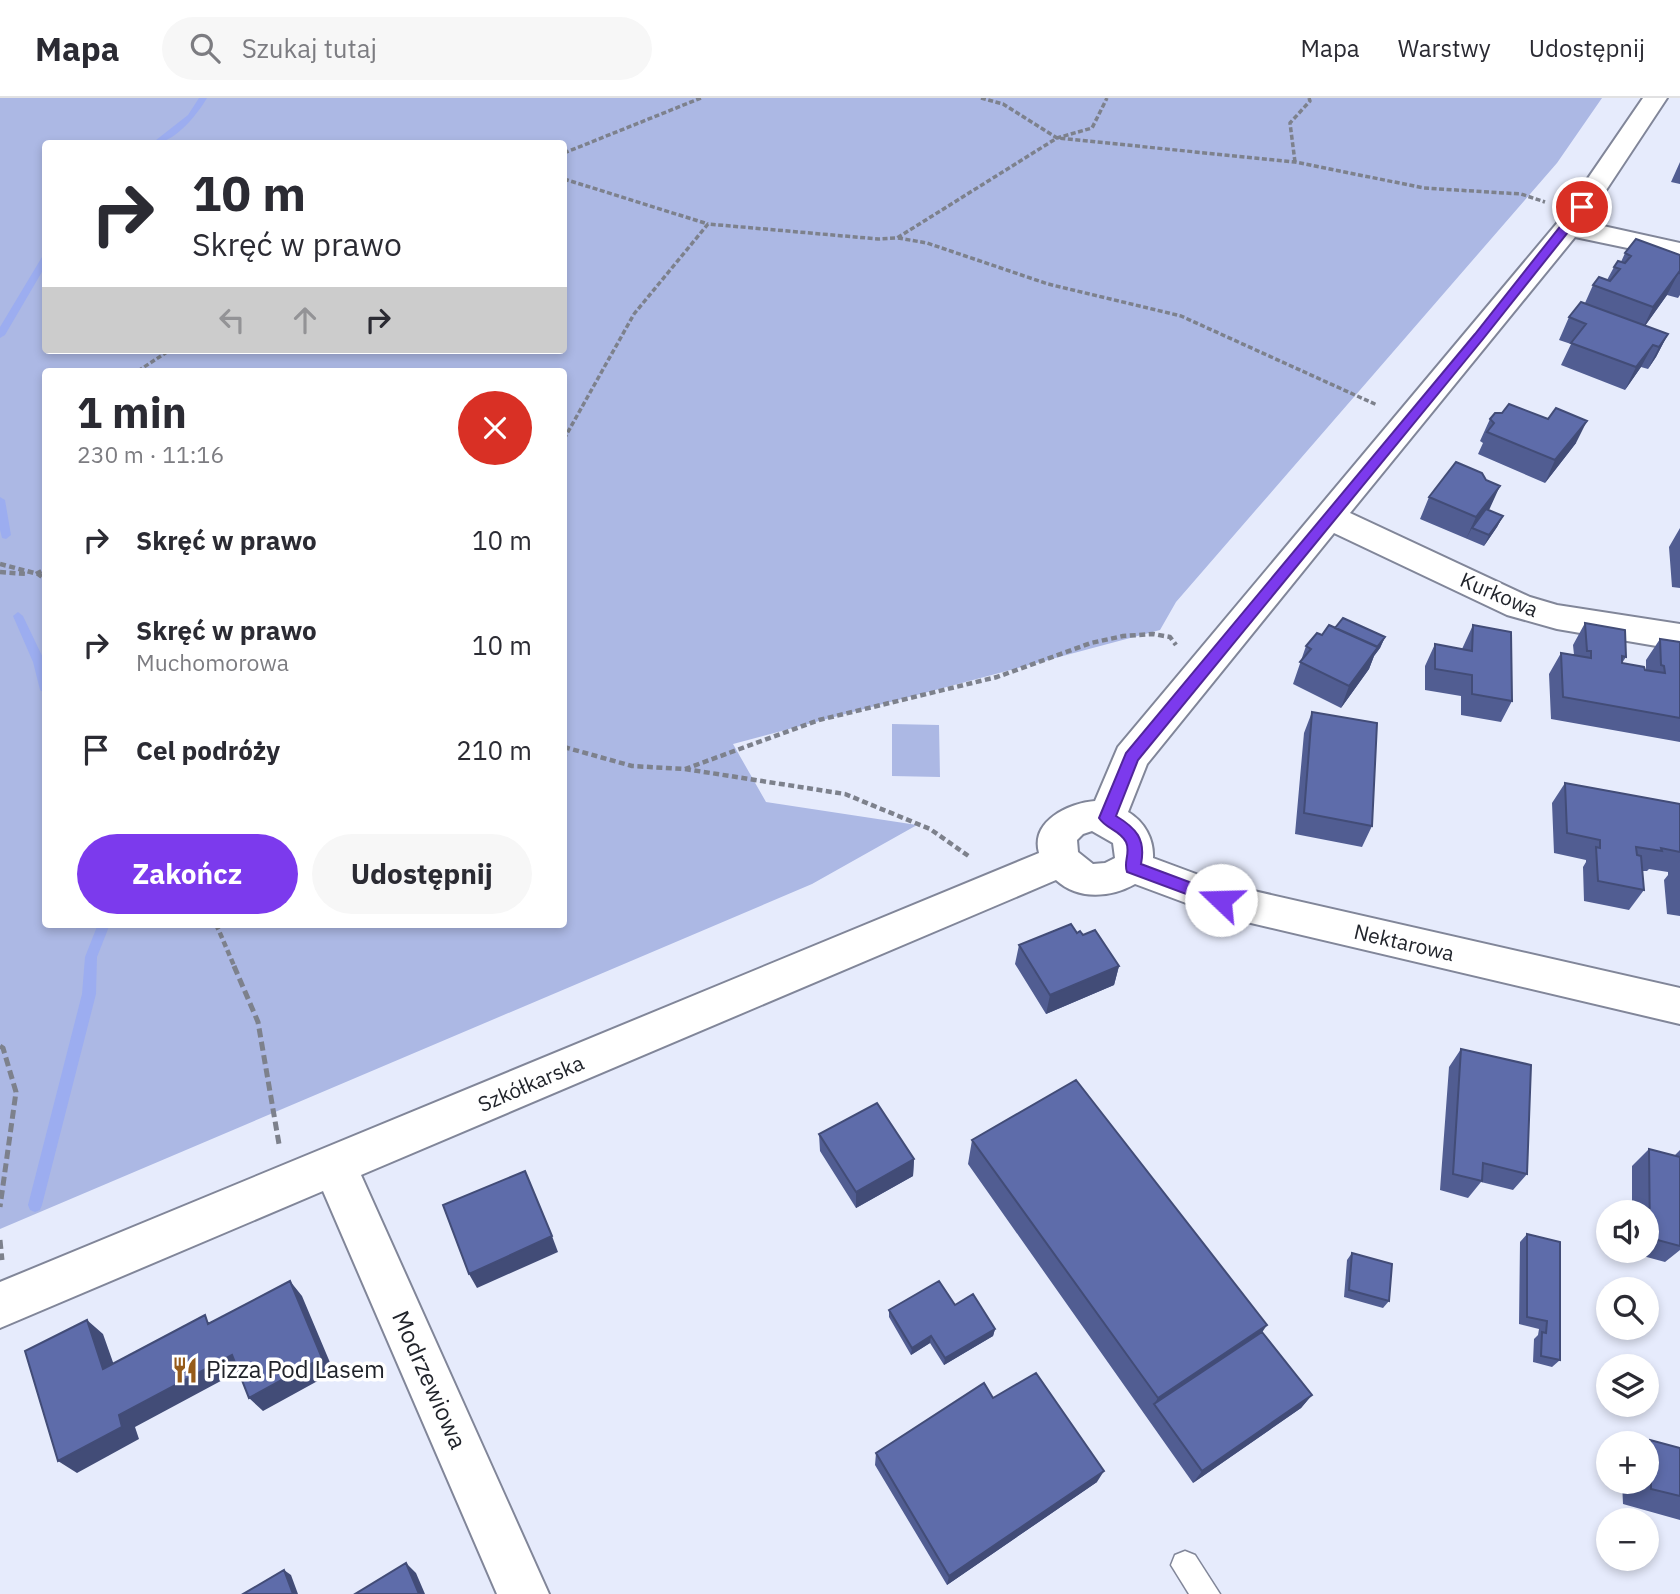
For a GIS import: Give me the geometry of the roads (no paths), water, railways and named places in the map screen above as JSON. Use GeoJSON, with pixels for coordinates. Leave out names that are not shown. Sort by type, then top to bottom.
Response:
{"type":"FeatureCollection","features":[{"type":"Feature","properties":{"kind":"street"},"geometry":{"type":"LineString","coordinates":[[1107,818],[1131,757],[1329,517],[1656,98]]}},
{"type":"Feature","properties":{"kind":"street"},"geometry":{"type":"LineString","coordinates":[[1562,216],[1680,251]]}},
{"type":"Feature","properties":{"kind":"street","name":"Kurkowa"},"geometry":{"type":"LineString","coordinates":[[1329,517],[1519,606],[1557,617],[1680,637]]}},
{"type":"Feature","properties":{"kind":"street"},"geometry":{"type":"LineString","coordinates":[[1092,816],[1107,818],[1125,829],[1133,838],[1136,848],[1132,867],[1112,880],[1100,881],[1075,875],[1061,861],[1056,848],[1057,838],[1069,822],[1092,816]]}},
{"type":"Feature","properties":{"kind":"street","name":"Szkółkarska"},"geometry":{"type":"LineString","coordinates":[[0,1305],[1061,861]]}},
{"type":"Feature","properties":{"kind":"street","name":"Nektarowa"},"geometry":{"type":"LineString","coordinates":[[1132,867],[1221,900],[1680,1006]]}},
{"type":"Feature","properties":{"kind":"street","name":"Modrzewiowa"},"geometry":{"type":"LineString","coordinates":[[334,1166],[523,1594]]}},
{"type":"Feature","properties":{"kind":"lane"},"geometry":{"type":"LineString","coordinates":[[1185,1565],[1206,1594]]}},
{"type":"Feature","properties":{"kind":"waterway"},"geometry":{"type":"LineString","coordinates":[[160,140],[191,117],[203,98]]}},
{"type":"Feature","properties":{"kind":"waterway"},"geometry":{"type":"LineString","coordinates":[[0,335],[42,264]]}},
{"type":"Feature","properties":{"kind":"waterway"},"geometry":{"type":"LineString","coordinates":[[0,500],[6,535]]}},
{"type":"Feature","properties":{"kind":"waterway"},"geometry":{"type":"LineString","coordinates":[[18,616],[42,674]]}},
{"type":"Feature","properties":{"kind":"waterway"},"geometry":{"type":"LineString","coordinates":[[35,1205],[89,994],[91,957],[102,928]]}},
{"type":"Feature","properties":{"kind":"place","name":"Pizza Pod Lasem"},"geometry":{"type":"Point","coordinates":[185,1370]}}]}
